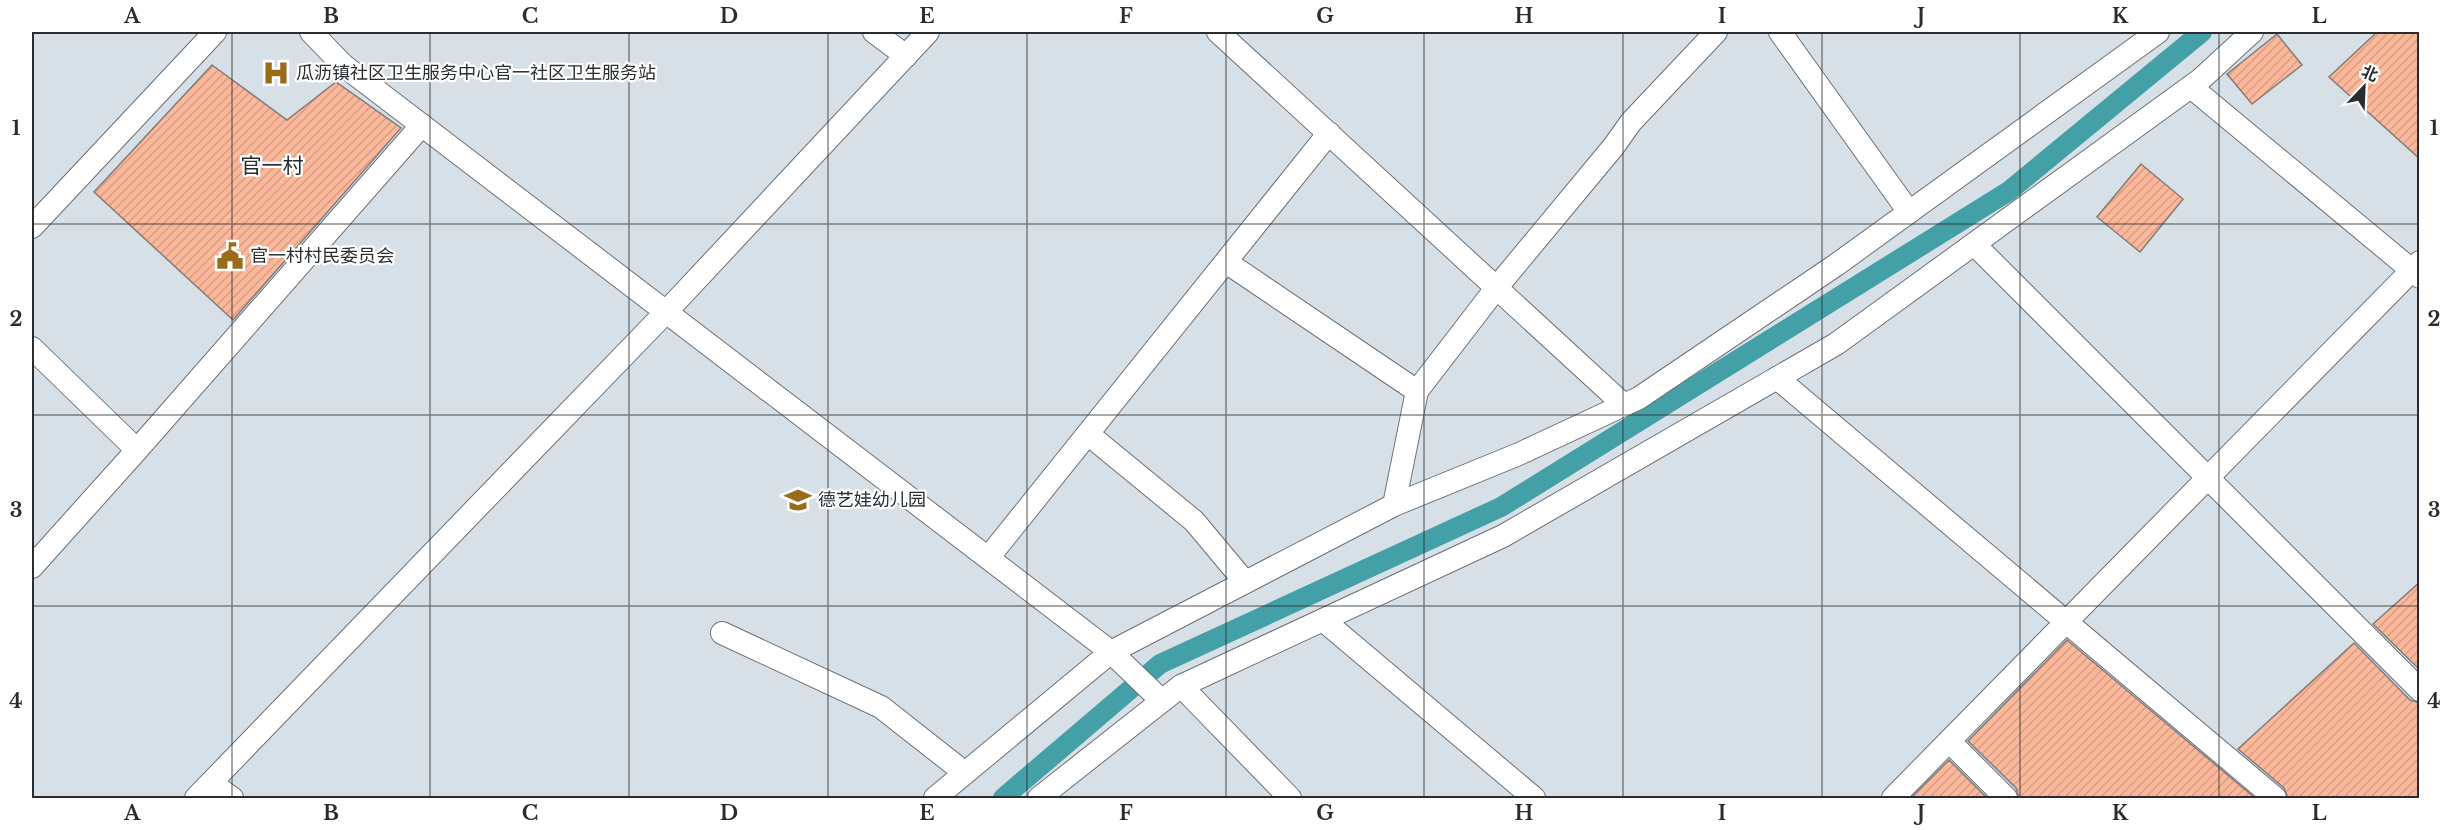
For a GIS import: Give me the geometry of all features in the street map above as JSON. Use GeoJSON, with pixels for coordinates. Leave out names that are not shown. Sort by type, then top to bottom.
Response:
{"type":"FeatureCollection","features":[{"type":"Feature","properties":{"kind":"street"},"geometry":{"type":"LineString","coordinates":[[32,227],[215,32]]}},
{"type":"Feature","properties":{"kind":"street"},"geometry":{"type":"LineString","coordinates":[[311,32],[343,65],[1111,652],[1162,701]]}},
{"type":"Feature","properties":{"kind":"street"},"geometry":{"type":"LineString","coordinates":[[874,32],[906,56]]}},
{"type":"Feature","properties":{"kind":"street"},"geometry":{"type":"LineString","coordinates":[[203,791],[666,312],[928,32]]}},
{"type":"Feature","properties":{"kind":"street"},"geometry":{"type":"LineString","coordinates":[[1218,32],[1624,405]]}},
{"type":"Feature","properties":{"kind":"street"},"geometry":{"type":"LineString","coordinates":[[1394,505],[1417,391],[1497,287],[1631,122],[1716,32]]}},
{"type":"Feature","properties":{"kind":"street"},"geometry":{"type":"LineString","coordinates":[[1780,32],[1909,212]]}},
{"type":"Feature","properties":{"kind":"street"},"geometry":{"type":"LineString","coordinates":[[1039,798],[1181,686],[1503,536],[1836,344],[2191,87],[2252,32]]}},
{"type":"Feature","properties":{"kind":"street"},"geometry":{"type":"LineString","coordinates":[[935,798],[1111,652],[1394,505],[1519,454],[1639,398],[1909,212],[2149,34]]}},
{"type":"Feature","properties":{"kind":"street"},"geometry":{"type":"LineString","coordinates":[[1893,798],[2208,478],[2417,270],[2191,87]]}},
{"type":"Feature","properties":{"kind":"street"},"geometry":{"type":"LineString","coordinates":[[32,567],[422,125]]}},
{"type":"Feature","properties":{"kind":"street"},"geometry":{"type":"LineString","coordinates":[[988,558],[1329,133]]}},
{"type":"Feature","properties":{"kind":"street"},"geometry":{"type":"LineString","coordinates":[[1974,244],[2420,690]]}},
{"type":"Feature","properties":{"kind":"street"},"geometry":{"type":"LineString","coordinates":[[1226,262],[1417,391]]}},
{"type":"Feature","properties":{"kind":"street"},"geometry":{"type":"LineString","coordinates":[[32,348],[137,450]]}},
{"type":"Feature","properties":{"kind":"street"},"geometry":{"type":"LineString","coordinates":[[1777,378],[2275,798]]}},
{"type":"Feature","properties":{"kind":"street"},"geometry":{"type":"LineString","coordinates":[[1088,434],[1194,521],[1245,582]]}},
{"type":"Feature","properties":{"kind":"street"},"geometry":{"type":"LineString","coordinates":[[1323,620],[1534,798]]}},
{"type":"Feature","properties":{"kind":"street"},"geometry":{"type":"LineString","coordinates":[[722,633],[881,707],[965,773]]}},
{"type":"Feature","properties":{"kind":"street"},"geometry":{"type":"LineString","coordinates":[[1181,686],[1290,798]]}},
{"type":"Feature","properties":{"kind":"street"},"geometry":{"type":"LineString","coordinates":[[1949,741],[2006,798]]}},
{"type":"Feature","properties":{"kind":"street"},"geometry":{"type":"LineString","coordinates":[[203,791],[232,798]]}},
{"type":"Feature","properties":{"kind":"building"},"geometry":{"type":"Polygon","coordinates":[[[2377,32],[2420,32],[2420,159],[2329,77],[2377,32]]]}},
{"type":"Feature","properties":{"kind":"building"},"geometry":{"type":"Polygon","coordinates":[[[2277,34],[2302,65],[2252,104],[2227,74],[2277,34]]]}},
{"type":"Feature","properties":{"kind":"building","name":"官一村村民委员会"},"geometry":{"type":"Polygon","coordinates":[[[212,65],[287,120],[336,82],[401,128],[233,320],[94,192],[212,65]]]}},
{"type":"Feature","properties":{"kind":"building"},"geometry":{"type":"Polygon","coordinates":[[[2141,164],[2183,199],[2140,252],[2097,217],[2141,164]]]}},
{"type":"Feature","properties":{"kind":"building"},"geometry":{"type":"Polygon","coordinates":[[[2420,582],[2420,670],[2373,624],[2420,582]]]}},
{"type":"Feature","properties":{"kind":"building"},"geometry":{"type":"Polygon","coordinates":[[[2067,640],[2255,798],[2019,798],[2016,788],[1968,741],[2067,640]]]}},
{"type":"Feature","properties":{"kind":"building"},"geometry":{"type":"Polygon","coordinates":[[[2354,643],[2410,700],[2420,703],[2420,798],[2288,798],[2284,788],[2238,749],[2354,643]]]}},
{"type":"Feature","properties":{"kind":"building"},"geometry":{"type":"Polygon","coordinates":[[[1949,760],[1987,798],[1911,798],[1949,760]]]}},
{"type":"Feature","properties":{"kind":"waterway"},"geometry":{"type":"LineString","coordinates":[[1003,798],[1160,664],[1501,507],[2009,191],[2202,32]]}},
{"type":"Feature","properties":{"kind":"place","name":"瓜沥镇社区卫生服务中心官一社区卫生服务站"},"geometry":{"type":"Point","coordinates":[276,73]}},
{"type":"Feature","properties":{"kind":"place","name":"官一村村民委员会"},"geometry":{"type":"Point","coordinates":[230,256]}},
{"type":"Feature","properties":{"kind":"place","name":"德艺娃幼儿园"},"geometry":{"type":"Point","coordinates":[798,500]}},
{"type":"Feature","properties":{"kind":"district","name":"官一村"},"geometry":{"type":"Point","coordinates":[272,166]}}]}
